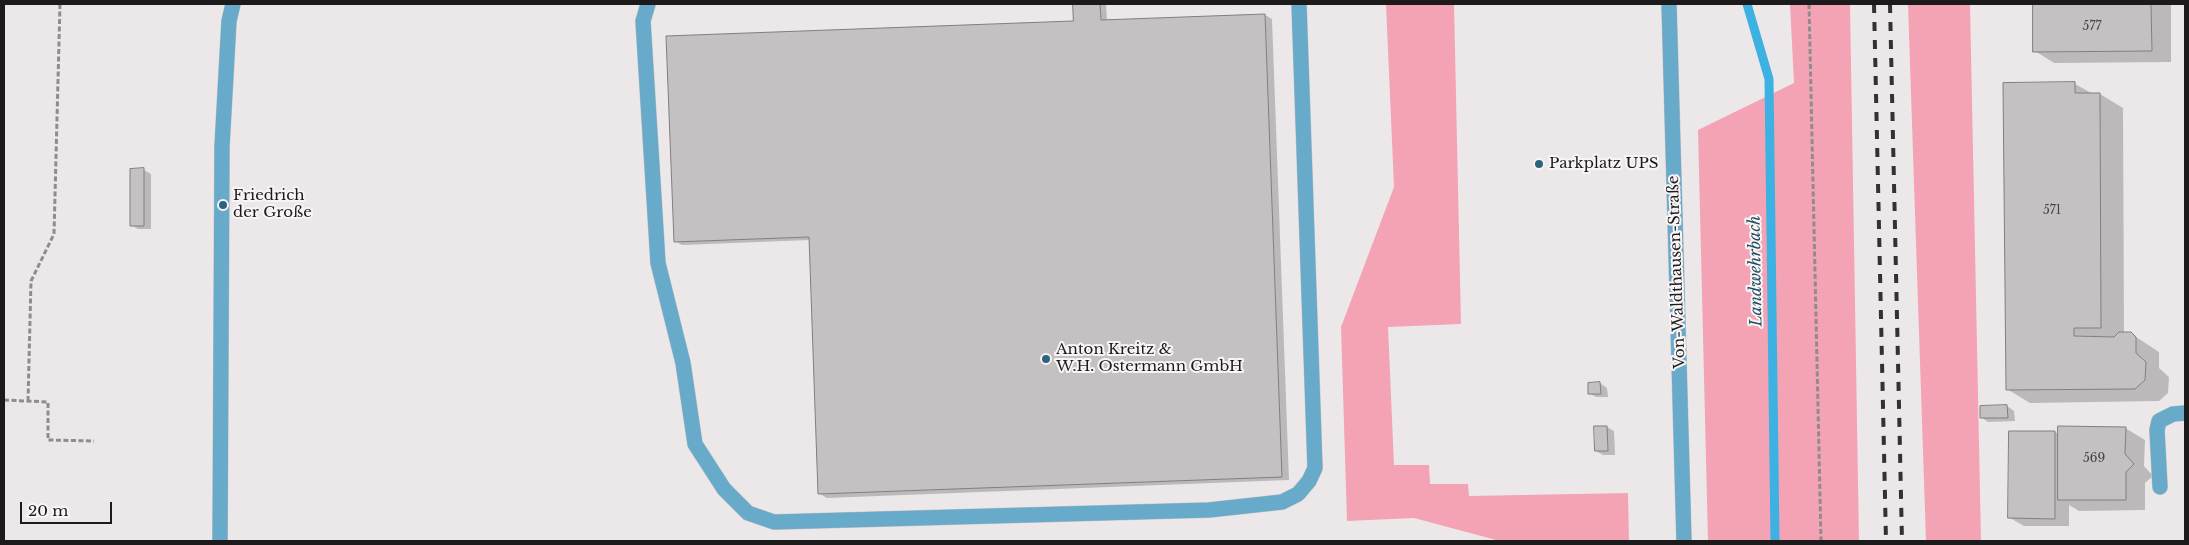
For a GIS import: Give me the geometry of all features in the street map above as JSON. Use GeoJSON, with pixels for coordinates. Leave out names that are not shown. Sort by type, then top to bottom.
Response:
{"type":"FeatureCollection","features":[{"type":"Feature","properties":{"kind":"street"},"geometry":{"type":"LineString","coordinates":[[220,541],[222,146],[229,21],[233,4]]}},
{"type":"Feature","properties":{"kind":"street"},"geometry":{"type":"LineString","coordinates":[[648,4],[643,21],[658,263],[683,363],[694,444],[724,489],[748,513],[774,522],[1209,510],[1282,502],[1298,494],[1309,481],[1315,468],[1299,4]]}},
{"type":"Feature","properties":{"kind":"street","name":"Von-Waldthausen-Straße"},"geometry":{"type":"LineString","coordinates":[[1669,4],[1684,541]]}},
{"type":"Feature","properties":{"kind":"street"},"geometry":{"type":"LineString","coordinates":[[2160,487],[2157,430],[2159,421],[2173,414],[2185,413]]}},
{"type":"Feature","properties":{"kind":"path"},"geometry":{"type":"LineString","coordinates":[[28,401],[31,281],[54,234],[60,4]]}},
{"type":"Feature","properties":{"kind":"path"},"geometry":{"type":"LineString","coordinates":[[1809,4],[1821,541]]}},
{"type":"Feature","properties":{"kind":"path"},"geometry":{"type":"LineString","coordinates":[[4,400],[48,402],[48,440],[94,441]]}},
{"type":"Feature","properties":{"kind":"shaded area"},"geometry":{"type":"Polygon","coordinates":[[[1386,4],[1454,4],[1461,324],[1388,327],[1394,465],[1429,465],[1430,484],[1468,484],[1469,496],[1628,493],[1629,541],[1500,541],[1414,518],[1347,521],[1341,327],[1394,187],[1386,4]]]}},
{"type":"Feature","properties":{"kind":"shaded area"},"geometry":{"type":"Polygon","coordinates":[[[1790,4],[1850,4],[1859,541],[1708,541],[1698,130],[1794,83],[1790,4]]]}},
{"type":"Feature","properties":{"kind":"shaded area"},"geometry":{"type":"Polygon","coordinates":[[[1908,4],[1970,4],[1981,541],[1926,541],[1908,4]]]}},
{"type":"Feature","properties":{"kind":"building","name":"Anton Kreitz & W.H. Ostermann GmbH"},"geometry":{"type":"Polygon","coordinates":[[[1073,4],[1100,4],[1101,20],[1265,14],[1282,477],[818,494],[809,237],[674,242],[666,36],[1073,21],[1073,4]]]}},
{"type":"Feature","properties":{"kind":"building"},"geometry":{"type":"Polygon","coordinates":[[[2033,4],[2151,4],[2152,51],[2033,52],[2033,4]]]}},
{"type":"Feature","properties":{"kind":"building"},"geometry":{"type":"Polygon","coordinates":[[[2075,82],[2075,93],[2100,93],[2101,328],[2074,328],[2074,336],[2114,337],[2119,332],[2131,332],[2136,337],[2136,353],[2146,362],[2145,380],[2135,389],[2006,390],[2003,83],[2075,82]]]}},
{"type":"Feature","properties":{"kind":"building"},"geometry":{"type":"Polygon","coordinates":[[[144,168],[144,226],[130,226],[130,169],[144,168]]]}},
{"type":"Feature","properties":{"kind":"building"},"geometry":{"type":"Polygon","coordinates":[[[1600,382],[1601,394],[1588,394],[1588,383],[1600,382]]]}},
{"type":"Feature","properties":{"kind":"building"},"geometry":{"type":"Polygon","coordinates":[[[2007,405],[2008,418],[1980,418],[1980,406],[2007,405]]]}},
{"type":"Feature","properties":{"kind":"building"},"geometry":{"type":"Polygon","coordinates":[[[1594,426],[1607,426],[1608,451],[1595,451],[1594,426]]]}},
{"type":"Feature","properties":{"kind":"building"},"geometry":{"type":"Polygon","coordinates":[[[2058,426],[2126,427],[2125,454],[2134,464],[2126,472],[2126,500],[2058,500],[2058,426]]]}},
{"type":"Feature","properties":{"kind":"building"},"geometry":{"type":"Polygon","coordinates":[[[2009,431],[2055,431],[2055,519],[2008,518],[2009,431]]]}},
{"type":"Feature","properties":{"kind":"waterway","name":"Landwehrbach"},"geometry":{"type":"LineString","coordinates":[[1747,4],[1769,79],[1775,541]]}},
{"type":"Feature","properties":{"kind":"railway"},"geometry":{"type":"LineString","coordinates":[[1874,4],[1886,541]]}},
{"type":"Feature","properties":{"kind":"railway"},"geometry":{"type":"LineString","coordinates":[[1890,4],[1902,541]]}},
{"type":"Feature","properties":{"kind":"place","name":"Parkplatz UPS"},"geometry":{"type":"Point","coordinates":[1539,164]}},
{"type":"Feature","properties":{"kind":"place","name":"Friedrich der Große"},"geometry":{"type":"Point","coordinates":[223,205]}},
{"type":"Feature","properties":{"kind":"place","name":"Anton Kreitz & W.H. Ostermann GmbH"},"geometry":{"type":"Point","coordinates":[1046,359]}}]}
